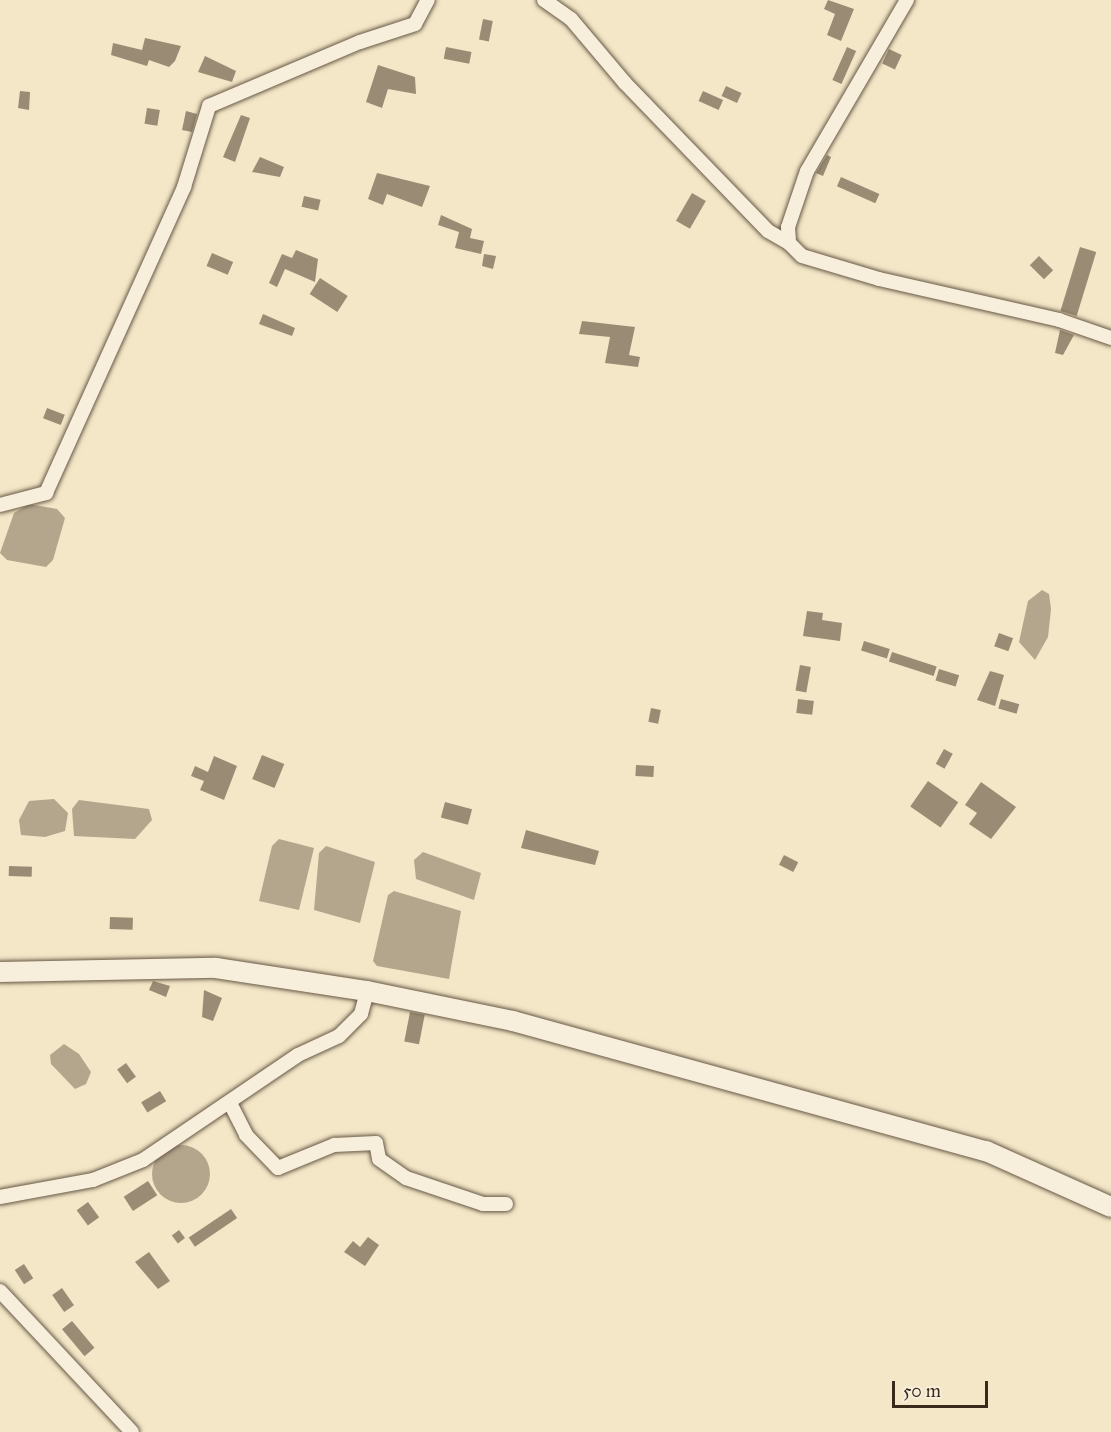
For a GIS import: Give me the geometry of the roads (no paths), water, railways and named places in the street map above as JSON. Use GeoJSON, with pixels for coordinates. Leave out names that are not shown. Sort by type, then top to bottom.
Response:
{"type":"FeatureCollection","features":[{"type":"Feature","properties":{"kind":"street"},"geometry":{"type":"LineString","coordinates":[[0,505],[46,493],[184,187],[210,106],[360,42],[415,24],[428,0]]}},
{"type":"Feature","properties":{"kind":"street"},"geometry":{"type":"LineString","coordinates":[[544,0],[571,18],[768,231],[789,243],[802,256],[879,279],[1059,320],[1111,338]]}},
{"type":"Feature","properties":{"kind":"street"},"geometry":{"type":"LineString","coordinates":[[789,243],[788,227],[807,171],[907,0]]}},
{"type":"Feature","properties":{"kind":"street"},"geometry":{"type":"LineString","coordinates":[[0,972],[216,968],[367,991],[513,1021],[986,1151],[1111,1207]]}},
{"type":"Feature","properties":{"kind":"street"},"geometry":{"type":"LineString","coordinates":[[0,1197],[93,1180],[143,1160],[298,1055],[339,1036],[361,1014],[367,991]]}},
{"type":"Feature","properties":{"kind":"street"},"geometry":{"type":"LineString","coordinates":[[230,1102],[246,1135],[278,1168],[334,1145],[376,1143],[379,1159],[406,1178],[483,1204],[506,1204]]}},
{"type":"Feature","properties":{"kind":"street"},"geometry":{"type":"LineString","coordinates":[[0,1291],[132,1432]]}}]}
